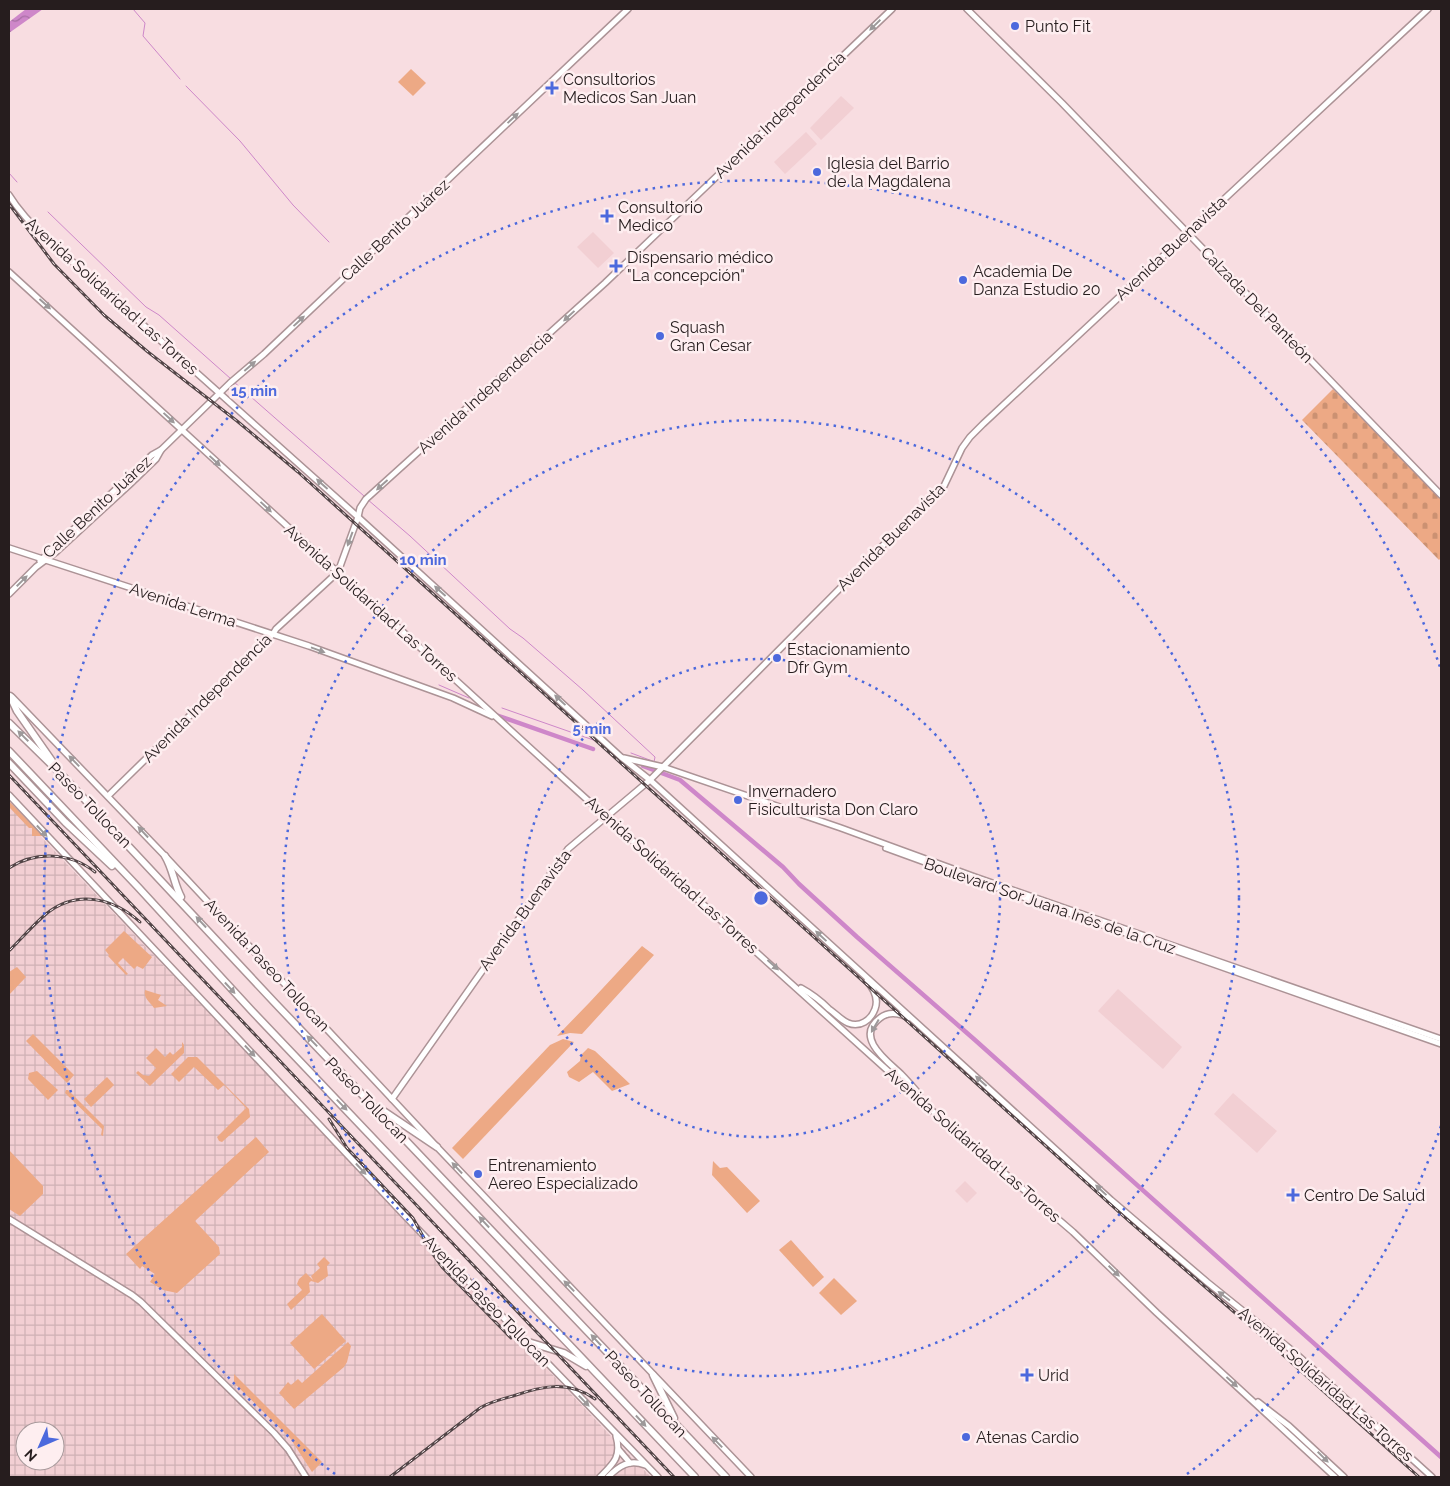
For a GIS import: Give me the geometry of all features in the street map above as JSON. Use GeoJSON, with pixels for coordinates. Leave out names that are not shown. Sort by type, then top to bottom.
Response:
{"type":"FeatureCollection","features":[{"type":"Feature","properties":{"kind":"highway"},"geometry":{"type":"LineString","coordinates":[[10,695],[17,711],[61,774]]}},
{"type":"Feature","properties":{"kind":"highway","name":"Paseo Tollocan"},"geometry":{"type":"LineString","coordinates":[[9,723],[61,774],[726,1477]]}},
{"type":"Feature","properties":{"kind":"highway","name":"Paseo Tollocan"},"geometry":{"type":"LineString","coordinates":[[9,751],[252,1011],[692,1475]]}},
{"type":"Feature","properties":{"kind":"highway"},"geometry":{"type":"LineString","coordinates":[[9,763],[65,822],[120,873],[138,887]]}},
{"type":"Feature","properties":{"kind":"highway"},"geometry":{"type":"LineString","coordinates":[[165,856],[173,872],[177,888],[187,907]]}},
{"type":"Feature","properties":{"kind":"highway"},"geometry":{"type":"LineString","coordinates":[[365,1097],[388,1115],[437,1147]]}},
{"type":"Feature","properties":{"kind":"highway"},"geometry":{"type":"LineString","coordinates":[[525,1341],[564,1353],[596,1373]]}},
{"type":"Feature","properties":{"kind":"highway"},"geometry":{"type":"LineString","coordinates":[[653,1375],[667,1406],[681,1430]]}},
{"type":"Feature","properties":{"kind":"main road","name":"Calle Benito Juárez"},"geometry":{"type":"LineString","coordinates":[[9,594],[44,559],[156,459],[161,450],[220,393],[628,9]]}},
{"type":"Feature","properties":{"kind":"main road","name":"Avenida Independencia"},"geometry":{"type":"LineString","coordinates":[[108,796],[338,572],[360,508],[367,498],[605,283],[892,9]]}},
{"type":"Feature","properties":{"kind":"main road","name":"Calzada Del Panteón"},"geometry":{"type":"LineString","coordinates":[[967,9],[1062,103],[1441,495]]}},
{"type":"Feature","properties":{"kind":"main road","name":"Avenida Buenavista"},"geometry":{"type":"LineString","coordinates":[[392,1099],[562,855],[650,780],[944,486],[962,448],[970,437],[1428,9]]}},
{"type":"Feature","properties":{"kind":"main road","name":"Avenida Solidaridad Las Torres"},"geometry":{"type":"LineString","coordinates":[[9,194],[29,222],[46,238],[358,517],[621,757],[650,780],[1111,1200],[1206,1282],[1275,1335],[1431,1477]]}},
{"type":"Feature","properties":{"kind":"main road","name":"Avenida Solidaridad Las Torres"},"geometry":{"type":"LineString","coordinates":[[9,272],[938,1116],[1073,1232],[1157,1313],[1335,1477]]}},
{"type":"Feature","properties":{"kind":"main road","name":"Avenida Lerma"},"geometry":{"type":"LineString","coordinates":[[9,548],[274,633],[453,698],[498,718]]}},
{"type":"Feature","properties":{"kind":"main road","name":"Avenida Paseo Tollocan"},"geometry":{"type":"LineString","coordinates":[[10,695],[165,856],[437,1147],[751,1477]]}},
{"type":"Feature","properties":{"kind":"main road","name":"Boulevard Sor Juana Inés de la Cruz"},"geometry":{"type":"LineString","coordinates":[[621,757],[840,831],[1441,1044]]}},
{"type":"Feature","properties":{"kind":"main road","name":"Boulevard Sor Juana Inés de la Cruz"},"geometry":{"type":"LineString","coordinates":[[660,770],[841,828],[1441,1039]]}},
{"type":"Feature","properties":{"kind":"main road","name":"Avenida Paseo Tollocan"},"geometry":{"type":"LineString","coordinates":[[9,795],[406,1217],[658,1477]]}},
{"type":"Feature","properties":{"kind":"main road"},"geometry":{"type":"LineString","coordinates":[[792,983],[820,1000],[848,1023],[858,1024],[868,1020],[873,1015],[876,1006],[875,993],[835,949]]}},
{"type":"Feature","properties":{"kind":"main road"},"geometry":{"type":"LineString","coordinates":[[916,1022],[900,1014],[884,1015],[874,1024],[871,1040],[878,1052],[903,1076],[938,1116]]}},
{"type":"Feature","properties":{"kind":"main road"},"geometry":{"type":"LineString","coordinates":[[9,1219],[132,1295],[148,1308],[214,1376],[274,1433],[288,1449],[306,1477]]}},
{"type":"Feature","properties":{"kind":"main road"},"geometry":{"type":"LineString","coordinates":[[1275,1335],[1348,1404],[1431,1477]]}},
{"type":"Feature","properties":{"kind":"main road"},"geometry":{"type":"LineString","coordinates":[[1246,1394],[1276,1414],[1302,1436],[1344,1477]]}},
{"type":"Feature","properties":{"kind":"main road"},"geometry":{"type":"LineString","coordinates":[[615,1434],[619,1450],[630,1463]]}},
{"type":"Feature","properties":{"kind":"main road"},"geometry":{"type":"LineString","coordinates":[[600,1477],[613,1463],[619,1450]]}},
{"type":"Feature","properties":{"kind":"main road"},"geometry":{"type":"LineString","coordinates":[[608,1477],[620,1466],[630,1463],[639,1463],[649,1468]]}},
{"type":"Feature","properties":{"kind":"shaded area"},"geometry":{"type":"Polygon","coordinates":[[[841,96],[854,108],[821,140],[810,128],[841,96]]]}},
{"type":"Feature","properties":{"kind":"shaded area"},"geometry":{"type":"Polygon","coordinates":[[[806,132],[817,144],[785,174],[774,162],[806,132]]]}},
{"type":"Feature","properties":{"kind":"shaded area"},"geometry":{"type":"Polygon","coordinates":[[[593,232],[614,253],[598,268],[577,247],[593,232]]]}},
{"type":"Feature","properties":{"kind":"shaded area"},"geometry":{"type":"Polygon","coordinates":[[[9,803],[609,1434],[651,1477],[9,1477],[9,803]]]}},
{"type":"Feature","properties":{"kind":"shaded area"},"geometry":{"type":"Polygon","coordinates":[[[1118,989],[1182,1047],[1163,1069],[1098,1011],[1118,989]]]}},
{"type":"Feature","properties":{"kind":"shaded area"},"geometry":{"type":"Polygon","coordinates":[[[1233,1093],[1277,1131],[1257,1153],[1214,1114],[1233,1093]]]}},
{"type":"Feature","properties":{"kind":"shaded area"},"geometry":{"type":"Polygon","coordinates":[[[965,1181],[977,1193],[967,1203],[955,1191],[965,1181]]]}},
{"type":"Feature","properties":{"kind":"green space"},"geometry":{"type":"Polygon","coordinates":[[[411,69],[426,83],[413,96],[398,82],[411,69]]]}},
{"type":"Feature","properties":{"kind":"green space"},"geometry":{"type":"Polygon","coordinates":[[[1333,389],[1441,499],[1441,558],[1439,560],[1302,420],[1333,389]]]}},
{"type":"Feature","properties":{"kind":"green space"},"geometry":{"type":"Polygon","coordinates":[[[9,801],[43,836],[32,836],[32,828],[29,828],[9,807],[9,801]]]}},
{"type":"Feature","properties":{"kind":"green space"},"geometry":{"type":"Polygon","coordinates":[[[124,931],[152,957],[143,969],[137,966],[134,969],[123,958],[118,963],[128,974],[126,975],[108,956],[105,950],[124,931]]]}},
{"type":"Feature","properties":{"kind":"green space"},"geometry":{"type":"Polygon","coordinates":[[[642,946],[654,955],[582,1034],[570,1033],[557,1036],[589,1003],[642,946]]]}},
{"type":"Feature","properties":{"kind":"green space"},"geometry":{"type":"Polygon","coordinates":[[[17,967],[26,977],[9,995],[9,972],[17,967]]]}},
{"type":"Feature","properties":{"kind":"green space"},"geometry":{"type":"Polygon","coordinates":[[[145,990],[161,995],[158,1000],[167,1006],[154,1008],[146,998],[145,990]]]}},
{"type":"Feature","properties":{"kind":"green space"},"geometry":{"type":"Polygon","coordinates":[[[33,1034],[74,1075],[67,1083],[26,1041],[33,1034]]]}},
{"type":"Feature","properties":{"kind":"green space"},"geometry":{"type":"Polygon","coordinates":[[[563,1039],[574,1042],[463,1159],[452,1148],[550,1045],[563,1039]]]}},
{"type":"Feature","properties":{"kind":"green space"},"geometry":{"type":"Polygon","coordinates":[[[182,1042],[184,1053],[150,1086],[136,1073],[138,1071],[143,1075],[149,1076],[156,1068],[146,1058],[156,1048],[165,1057],[170,1052],[173,1055],[182,1047],[182,1042]]]}},
{"type":"Feature","properties":{"kind":"green space"},"geometry":{"type":"Polygon","coordinates":[[[588,1048],[595,1051],[630,1084],[612,1091],[593,1072],[579,1082],[569,1077],[567,1072],[580,1061],[581,1055],[588,1048]]]}},
{"type":"Feature","properties":{"kind":"green space"},"geometry":{"type":"Polygon","coordinates":[[[188,1057],[197,1057],[249,1109],[250,1117],[222,1142],[217,1137],[246,1108],[224,1085],[218,1090],[194,1067],[179,1082],[171,1074],[188,1057]]]}},
{"type":"Feature","properties":{"kind":"green space"},"geometry":{"type":"Polygon","coordinates":[[[37,1071],[58,1090],[48,1100],[28,1079],[29,1073],[37,1071]]]}},
{"type":"Feature","properties":{"kind":"green space"},"geometry":{"type":"Polygon","coordinates":[[[107,1077],[114,1085],[91,1107],[84,1099],[107,1077]]]}},
{"type":"Feature","properties":{"kind":"green space"},"geometry":{"type":"Polygon","coordinates":[[[66,1090],[104,1126],[103,1136],[101,1135],[102,1129],[65,1093],[66,1090]]]}},
{"type":"Feature","properties":{"kind":"green space"},"geometry":{"type":"Polygon","coordinates":[[[256,1137],[269,1152],[195,1221],[219,1247],[220,1254],[177,1293],[163,1290],[150,1282],[155,1274],[142,1266],[140,1269],[126,1254],[256,1137]]]}},
{"type":"Feature","properties":{"kind":"green space"},"geometry":{"type":"Polygon","coordinates":[[[9,1150],[43,1186],[43,1194],[20,1216],[9,1209],[9,1150]]]}},
{"type":"Feature","properties":{"kind":"green space"},"geometry":{"type":"Polygon","coordinates":[[[713,1161],[720,1168],[727,1167],[760,1201],[747,1213],[712,1175],[713,1161]]]}},
{"type":"Feature","properties":{"kind":"green space"},"geometry":{"type":"Polygon","coordinates":[[[791,1240],[824,1277],[813,1287],[779,1250],[791,1240]]]}},
{"type":"Feature","properties":{"kind":"green space"},"geometry":{"type":"Polygon","coordinates":[[[324,1257],[330,1263],[327,1266],[328,1276],[318,1283],[311,1281],[309,1283],[310,1292],[291,1310],[287,1304],[302,1290],[297,1284],[299,1279],[306,1273],[313,1280],[311,1276],[320,1268],[317,1264],[324,1257]]]}},
{"type":"Feature","properties":{"kind":"green space"},"geometry":{"type":"Polygon","coordinates":[[[834,1278],[857,1301],[841,1315],[819,1293],[834,1278]]]}},
{"type":"Feature","properties":{"kind":"green space"},"geometry":{"type":"Polygon","coordinates":[[[322,1314],[346,1341],[314,1369],[290,1343],[322,1314]]]}},
{"type":"Feature","properties":{"kind":"green space"},"geometry":{"type":"Polygon","coordinates":[[[348,1342],[351,1346],[344,1367],[294,1409],[279,1393],[288,1382],[291,1385],[298,1379],[302,1383],[348,1342]]]}},
{"type":"Feature","properties":{"kind":"green space"},"geometry":{"type":"Polygon","coordinates":[[[234,1374],[322,1462],[312,1472],[290,1438],[234,1383],[234,1374]]]}},
{"type":"Feature","properties":{"kind":"water"},"geometry":{"type":"Polygon","coordinates":[[[26,9],[43,9],[9,33],[9,22],[26,9]]]}},
{"type":"Feature","properties":{"kind":"waterway"},"geometry":{"type":"LineString","coordinates":[[133,9],[145,23],[143,36],[180,79]]}},
{"type":"Feature","properties":{"kind":"waterway"},"geometry":{"type":"LineString","coordinates":[[186,86],[240,141],[293,205],[329,242]]}},
{"type":"Feature","properties":{"kind":"waterway"},"geometry":{"type":"LineString","coordinates":[[9,173],[17,182]]}},
{"type":"Feature","properties":{"kind":"waterway"},"geometry":{"type":"LineString","coordinates":[[48,212],[146,307],[159,315],[231,379]]}},
{"type":"Feature","properties":{"kind":"waterway"},"geometry":{"type":"LineString","coordinates":[[234,382],[364,496]]}},
{"type":"Feature","properties":{"kind":"waterway"},"geometry":{"type":"LineString","coordinates":[[367,499],[410,536],[510,629],[583,690],[655,757],[654,762]]}},
{"type":"Feature","properties":{"kind":"waterway"},"geometry":{"type":"LineString","coordinates":[[439,685],[469,698]]}},
{"type":"Feature","properties":{"kind":"waterway"},"geometry":{"type":"LineString","coordinates":[[502,708],[602,743]]}},
{"type":"Feature","properties":{"kind":"waterway"},"geometry":{"type":"LineString","coordinates":[[496,715],[593,749]]}},
{"type":"Feature","properties":{"kind":"waterway"},"geometry":{"type":"LineString","coordinates":[[631,753],[655,762]]}},
{"type":"Feature","properties":{"kind":"waterway"},"geometry":{"type":"LineString","coordinates":[[643,766],[680,780],[783,867],[857,937],[975,1040],[1441,1457]]}},
{"type":"Feature","properties":{"kind":"railway"},"geometry":{"type":"LineString","coordinates":[[9,204],[54,264],[104,315],[298,472],[1130,1222],[1263,1337],[1419,1477]]}},
{"type":"Feature","properties":{"kind":"railway"},"geometry":{"type":"LineString","coordinates":[[9,775],[674,1477]]}},
{"type":"Feature","properties":{"kind":"railway"},"geometry":{"type":"LineString","coordinates":[[9,868],[19,862],[52,856],[64,857],[75,861],[95,872]]}},
{"type":"Feature","properties":{"kind":"railway"},"geometry":{"type":"LineString","coordinates":[[10,950],[46,914],[70,901],[82,899],[107,902],[140,922]]}},
{"type":"Feature","properties":{"kind":"railway"},"geometry":{"type":"LineString","coordinates":[[329,1119],[347,1148],[413,1218],[442,1267],[511,1338]]}},
{"type":"Feature","properties":{"kind":"railway"},"geometry":{"type":"LineString","coordinates":[[390,1477],[480,1408],[492,1402],[534,1390],[555,1387],[575,1389],[595,1399]]}},
{"type":"Feature","properties":{"kind":"place","name":"Punto Fit"},"geometry":{"type":"Point","coordinates":[1015,26]}},
{"type":"Feature","properties":{"kind":"place","name":"Consultorios Medicos San Juan"},"geometry":{"type":"Point","coordinates":[552,88]}},
{"type":"Feature","properties":{"kind":"place","name":"Iglesia del Barrio de la Magdalena"},"geometry":{"type":"Point","coordinates":[817,172]}},
{"type":"Feature","properties":{"kind":"place","name":"Consultorio Medico"},"geometry":{"type":"Point","coordinates":[607,216]}},
{"type":"Feature","properties":{"kind":"place","name":"Dispensario médico \"La concepción\""},"geometry":{"type":"Point","coordinates":[616,266]}},
{"type":"Feature","properties":{"kind":"place","name":"Academia De Danza Estudio 20"},"geometry":{"type":"Point","coordinates":[963,280]}},
{"type":"Feature","properties":{"kind":"place","name":"Squash Gran Cesar"},"geometry":{"type":"Point","coordinates":[660,336]}},
{"type":"Feature","properties":{"kind":"place","name":"Estacionamiento Dfr Gym"},"geometry":{"type":"Point","coordinates":[777,658]}},
{"type":"Feature","properties":{"kind":"place","name":"Invernadero Fisiculturista Don Claro"},"geometry":{"type":"Point","coordinates":[738,800]}},
{"type":"Feature","properties":{"kind":"place","name":"Entrenamiento Aereo Especializado"},"geometry":{"type":"Point","coordinates":[478,1174]}},
{"type":"Feature","properties":{"kind":"place","name":"Centro De Salud"},"geometry":{"type":"Point","coordinates":[1293,1195]}},
{"type":"Feature","properties":{"kind":"place","name":"Urid"},"geometry":{"type":"Point","coordinates":[1027,1375]}},
{"type":"Feature","properties":{"kind":"place","name":"Atenas Cardio"},"geometry":{"type":"Point","coordinates":[966,1437]}}]}
